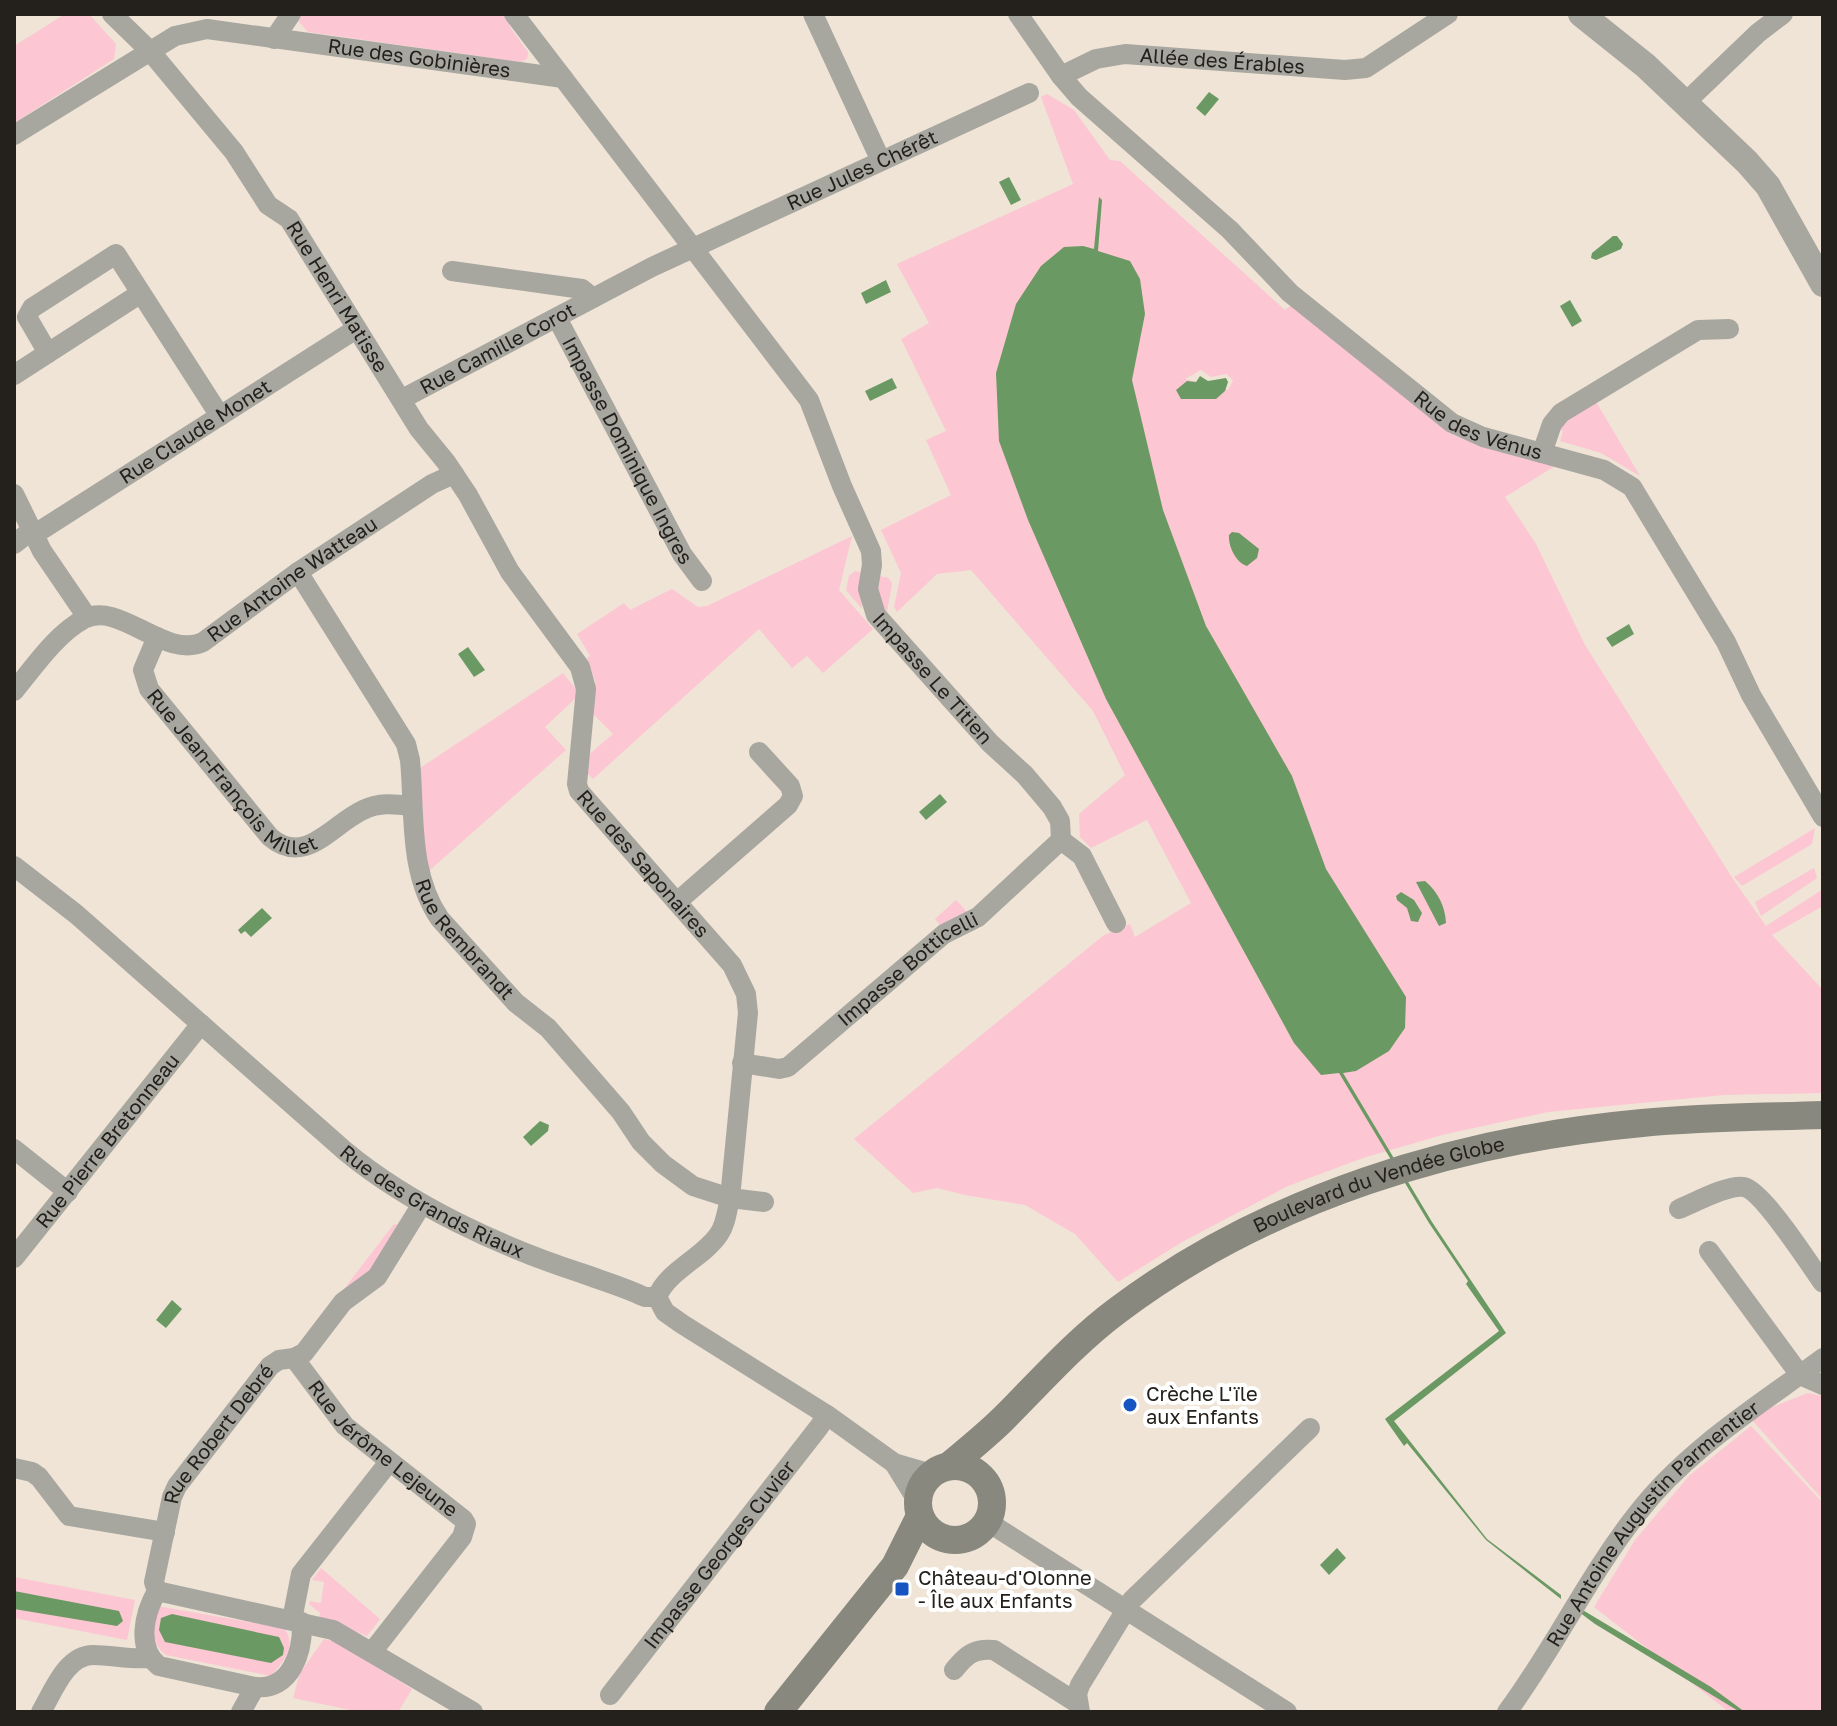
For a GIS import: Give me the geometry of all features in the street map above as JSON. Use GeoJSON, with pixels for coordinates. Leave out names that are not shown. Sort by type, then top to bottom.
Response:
{"type":"FeatureCollection","features":[{"type":"Feature","properties":{"kind":"main road","name":"Boulevard du Vendée Globe"},"geometry":{"type":"LineString","coordinates":[[941,1470],[1002,1421],[1063,1356],[1143,1292],[1238,1236],[1333,1194],[1443,1158],[1554,1134],[1644,1122],[1823,1115]]}},
{"type":"Feature","properties":{"kind":"main road","name":"Boulevard du Vendée Globe"},"geometry":{"type":"LineString","coordinates":[[982,1477],[1002,1421]]}},
{"type":"Feature","properties":{"kind":"main road"},"geometry":{"type":"LineString","coordinates":[[778,1712],[895,1566],[919,1509],[924,1482],[941,1470],[972,1470],[982,1477],[993,1502],[988,1522],[981,1530],[963,1540],[942,1538],[933,1533],[919,1509]]}},
{"type":"Feature","properties":{"kind":"main road"},"geometry":{"type":"LineString","coordinates":[[895,1566],[942,1538]]}},
{"type":"Feature","properties":{"kind":"street","name":"Rue Henri Matisse"},"geometry":{"type":"LineString","coordinates":[[112,14],[150,51],[234,152],[268,205],[289,219],[402,399]]}},
{"type":"Feature","properties":{"kind":"street"},"geometry":{"type":"LineString","coordinates":[[274,39],[291,14]]}},
{"type":"Feature","properties":{"kind":"street"},"geometry":{"type":"LineString","coordinates":[[514,14],[693,248]]}},
{"type":"Feature","properties":{"kind":"street"},"geometry":{"type":"LineString","coordinates":[[813,14],[881,161]]}},
{"type":"Feature","properties":{"kind":"street"},"geometry":{"type":"LineString","coordinates":[[1018,14],[1061,76]]}},
{"type":"Feature","properties":{"kind":"street","name":"Allée des Érables"},"geometry":{"type":"LineString","coordinates":[[1061,76],[1096,59],[1125,54],[1345,70],[1366,68],[1448,14]]}},
{"type":"Feature","properties":{"kind":"street"},"geometry":{"type":"LineString","coordinates":[[1581,14],[1613,38],[1727,140],[1768,186],[1823,284]]}},
{"type":"Feature","properties":{"kind":"street"},"geometry":{"type":"LineString","coordinates":[[1686,102],[1758,33],[1783,14]]}},
{"type":"Feature","properties":{"kind":"street","name":"Rue des Gobinières"},"geometry":{"type":"LineString","coordinates":[[14,135],[175,36],[207,29],[563,78]]}},
{"type":"Feature","properties":{"kind":"street","name":"Rue des Vénus"},"geometry":{"type":"LineString","coordinates":[[1061,76],[1079,97],[1147,159],[1230,230],[1290,293],[1437,412],[1467,431],[1604,470],[1632,487],[1726,642],[1751,695],[1823,817]]}},
{"type":"Feature","properties":{"kind":"street","name":"Rue Jules Chérêt"},"geometry":{"type":"LineString","coordinates":[[693,248],[1029,93]]}},
{"type":"Feature","properties":{"kind":"street","name":"Rue Camille Corot"},"geometry":{"type":"LineString","coordinates":[[402,399],[693,248]]}},
{"type":"Feature","properties":{"kind":"street","name":"Impasse Le Titien"},"geometry":{"type":"LineString","coordinates":[[693,248],[813,407],[842,486],[871,551],[868,589],[876,615],[990,743],[1025,775],[1052,807],[1060,821],[1061,840],[1082,856],[1116,923]]}},
{"type":"Feature","properties":{"kind":"street"},"geometry":{"type":"LineString","coordinates":[[48,353],[27,317],[32,308],[116,254],[220,416]]}},
{"type":"Feature","properties":{"kind":"street","name":"Rue Camille Corot"},"geometry":{"type":"LineString","coordinates":[[452,271],[582,289],[593,298]]}},
{"type":"Feature","properties":{"kind":"street"},"geometry":{"type":"LineString","coordinates":[[14,375],[141,293]]}},
{"type":"Feature","properties":{"kind":"street","name":"Impasse Dominique Ingres"},"geometry":{"type":"LineString","coordinates":[[557,318],[682,554],[702,581]]}},
{"type":"Feature","properties":{"kind":"street","name":"Rue Claude Monet"},"geometry":{"type":"LineString","coordinates":[[14,544],[356,329]]}},
{"type":"Feature","properties":{"kind":"street"},"geometry":{"type":"LineString","coordinates":[[1542,453],[1552,424],[1561,413],[1698,330],[1729,329]]}},
{"type":"Feature","properties":{"kind":"street","name":"Rue des Saponaires"},"geometry":{"type":"LineString","coordinates":[[402,399],[419,429],[454,474],[510,572],[573,656],[585,679],[579,791],[732,965],[741,981],[748,1013],[730,1198],[725,1221],[717,1238],[666,1283],[657,1297]]}},
{"type":"Feature","properties":{"kind":"street","name":"Rue Antoine Watteau"},"geometry":{"type":"LineString","coordinates":[[87,617],[102,615],[180,645],[196,645],[298,572],[432,484],[454,474]]}},
{"type":"Feature","properties":{"kind":"street"},"geometry":{"type":"LineString","coordinates":[[14,494],[42,551],[87,617],[65,633],[14,691]]}},
{"type":"Feature","properties":{"kind":"street","name":"Rue Rembrandt"},"geometry":{"type":"LineString","coordinates":[[298,572],[406,744],[420,873],[431,905],[440,919],[516,1003],[555,1036],[621,1112],[652,1154],[678,1177],[693,1186],[730,1198],[764,1202]]}},
{"type":"Feature","properties":{"kind":"street","name":"Rue Jean-François Millet"},"geometry":{"type":"LineString","coordinates":[[157,637],[143,670],[149,689],[270,837],[280,845],[297,849],[309,845],[362,810],[374,806],[412,806]]}},
{"type":"Feature","properties":{"kind":"street"},"geometry":{"type":"LineString","coordinates":[[677,902],[788,805],[793,796],[790,786],[759,752]]}},
{"type":"Feature","properties":{"kind":"street","name":"Impasse Botticelli"},"geometry":{"type":"LineString","coordinates":[[742,1063],[779,1069],[788,1067],[944,934],[978,917],[1061,840]]}},
{"type":"Feature","properties":{"kind":"street","name":"Rue des Grands Riaux"},"geometry":{"type":"LineString","coordinates":[[14,866],[76,914],[351,1156],[422,1204],[484,1234],[645,1297],[657,1297],[665,1312],[682,1324],[827,1415],[894,1463],[919,1509]]}},
{"type":"Feature","properties":{"kind":"street","name":"Rue Pierre Bretonneau"},"geometry":{"type":"LineString","coordinates":[[14,1258],[201,1024]]}},
{"type":"Feature","properties":{"kind":"street"},"geometry":{"type":"LineString","coordinates":[[14,1149],[68,1192]]}},
{"type":"Feature","properties":{"kind":"street"},"geometry":{"type":"LineString","coordinates":[[1679,1209],[1727,1190],[1744,1187],[1760,1196],[1823,1283]]}},
{"type":"Feature","properties":{"kind":"street","name":"Rue Robert Debré"},"geometry":{"type":"LineString","coordinates":[[150,1658],[144,1631],[151,1601],[157,1591],[154,1582],[177,1486],[270,1366],[304,1353],[343,1302],[381,1273],[422,1204]]}},
{"type":"Feature","properties":{"kind":"street"},"geometry":{"type":"LineString","coordinates":[[1709,1251],[1800,1375],[1823,1385]]}},
{"type":"Feature","properties":{"kind":"street","name":"Rue Jérôme Lejeune"},"geometry":{"type":"LineString","coordinates":[[294,1358],[345,1426],[463,1519],[466,1531],[372,1652]]}},
{"type":"Feature","properties":{"kind":"street","name":"Rue Antoine Augustin Parmentier"},"geometry":{"type":"LineString","coordinates":[[1507,1712],[1531,1680],[1589,1583],[1638,1511],[1691,1457],[1823,1358]]}},
{"type":"Feature","properties":{"kind":"street","name":"Impasse Georges Cuvier"},"geometry":{"type":"LineString","coordinates":[[610,1695],[827,1415]]}},
{"type":"Feature","properties":{"kind":"street"},"geometry":{"type":"LineString","coordinates":[[954,1670],[971,1652],[994,1650],[1078,1707],[1080,1685],[1126,1609],[1310,1428]]}},
{"type":"Feature","properties":{"kind":"street"},"geometry":{"type":"LineString","coordinates":[[41,1712],[66,1671],[81,1657],[90,1655],[126,1660],[150,1658],[159,1666],[269,1688],[288,1674],[298,1655],[301,1574],[389,1462]]}},
{"type":"Feature","properties":{"kind":"street","name":"Rue des Grands Riaux"},"geometry":{"type":"LineString","coordinates":[[894,1463],[941,1470]]}},
{"type":"Feature","properties":{"kind":"street"},"geometry":{"type":"LineString","coordinates":[[14,1468],[39,1477],[69,1516],[165,1532]]}},
{"type":"Feature","properties":{"kind":"street"},"geometry":{"type":"LineString","coordinates":[[988,1522],[1287,1712]]}},
{"type":"Feature","properties":{"kind":"street"},"geometry":{"type":"LineString","coordinates":[[157,1591],[333,1630],[473,1712]]}},
{"type":"Feature","properties":{"kind":"street"},"geometry":{"type":"LineString","coordinates":[[241,1712],[255,1687]]}},
{"type":"Feature","properties":{"kind":"shaded area"},"geometry":{"type":"Polygon","coordinates":[[[65,14],[89,14],[116,44],[114,59],[14,123],[14,46],[65,14]]]}},
{"type":"Feature","properties":{"kind":"shaded area"},"geometry":{"type":"Polygon","coordinates":[[[300,14],[506,14],[510,27],[528,52],[527,59],[521,62],[308,32],[299,22],[300,14]]]}},
{"type":"Feature","properties":{"kind":"shaded area"},"geometry":{"type":"Polygon","coordinates":[[[1209,92],[1219,99],[1205,116],[1196,108],[1209,92]]]}},
{"type":"Feature","properties":{"kind":"shaded area"},"geometry":{"type":"Polygon","coordinates":[[[1047,94],[1074,110],[1110,160],[1120,161],[1285,310],[1291,305],[1455,436],[1555,466],[1505,497],[1536,544],[1585,645],[1733,879],[1766,926],[1823,889],[1823,906],[1772,935],[1823,990],[1823,1093],[1724,1095],[1548,1112],[1446,1134],[1363,1158],[1288,1186],[1182,1242],[1118,1282],[1075,1234],[1025,1205],[937,1188],[913,1193],[854,1139],[1104,935],[1130,924],[1135,937],[1191,903],[1147,820],[1091,848],[1080,837],[1079,814],[1125,775],[1093,711],[971,570],[937,574],[897,612],[894,607],[901,573],[881,530],[951,495],[926,440],[946,431],[901,339],[929,323],[897,264],[1073,184],[1041,97],[1047,94]],[[1201,370],[1185,379],[1228,390],[1233,381],[1227,374],[1211,377],[1201,370]]]}},
{"type":"Feature","properties":{"kind":"shaded area"},"geometry":{"type":"Polygon","coordinates":[[[1009,177],[1021,200],[1011,205],[999,182],[1009,177]]]}},
{"type":"Feature","properties":{"kind":"shaded area"},"geometry":{"type":"Polygon","coordinates":[[[1099,197],[1102,200],[1098,251],[1130,261],[1140,279],[1145,314],[1132,380],[1163,510],[1206,626],[1292,776],[1326,869],[1406,997],[1405,1028],[1389,1051],[1356,1071],[1343,1073],[1432,1222],[1506,1333],[1394,1421],[1487,1539],[1561,1595],[1561,1599],[1486,1540],[1407,1443],[1404,1446],[1385,1419],[1499,1331],[1466,1284],[1468,1281],[1429,1223],[1339,1073],[1321,1075],[1294,1043],[1106,699],[1028,520],[999,441],[996,373],[1016,304],[1041,266],[1064,247],[1094,249],[1099,197]]]}},
{"type":"Feature","properties":{"kind":"shaded area"},"geometry":{"type":"Polygon","coordinates":[[[1617,236],[1623,244],[1621,249],[1596,260],[1591,258],[1592,253],[1617,236]]]}},
{"type":"Feature","properties":{"kind":"shaded area"},"geometry":{"type":"Polygon","coordinates":[[[886,280],[891,292],[866,304],[861,293],[886,280]]]}},
{"type":"Feature","properties":{"kind":"shaded area"},"geometry":{"type":"Polygon","coordinates":[[[1570,300],[1582,321],[1572,327],[1560,306],[1570,300]]]}},
{"type":"Feature","properties":{"kind":"shaded area"},"geometry":{"type":"Polygon","coordinates":[[[1200,376],[1208,381],[1226,378],[1225,391],[1216,399],[1181,399],[1176,390],[1187,381],[1196,382],[1200,376]]]}},
{"type":"Feature","properties":{"kind":"shaded area"},"geometry":{"type":"Polygon","coordinates":[[[892,378],[897,388],[870,401],[865,391],[892,378]]]}},
{"type":"Feature","properties":{"kind":"shaded area"},"geometry":{"type":"Polygon","coordinates":[[[1595,400],[1640,476],[1601,453],[1560,441],[1563,431],[1559,430],[1563,420],[1595,400]]]}},
{"type":"Feature","properties":{"kind":"shaded area"},"geometry":{"type":"Polygon","coordinates":[[[1239,533],[1259,549],[1257,558],[1247,566],[1236,558],[1231,549],[1229,535],[1239,533]]]}},
{"type":"Feature","properties":{"kind":"shaded area"},"geometry":{"type":"Polygon","coordinates":[[[852,536],[839,590],[873,629],[823,673],[807,656],[792,668],[759,629],[593,779],[585,771],[586,757],[613,734],[591,712],[595,681],[587,658],[590,656],[577,634],[624,603],[630,610],[672,589],[698,607],[707,606],[852,536]]]}},
{"type":"Feature","properties":{"kind":"shaded area"},"geometry":{"type":"Polygon","coordinates":[[[855,571],[863,573],[862,609],[846,590],[849,576],[855,571]]]}},
{"type":"Feature","properties":{"kind":"shaded area"},"geometry":{"type":"Polygon","coordinates":[[[879,576],[889,578],[892,584],[887,612],[884,612],[876,583],[879,576]]]}},
{"type":"Feature","properties":{"kind":"shaded area"},"geometry":{"type":"Polygon","coordinates":[[[1629,624],[1634,634],[1612,647],[1606,638],[1629,624]]]}},
{"type":"Feature","properties":{"kind":"shaded area"},"geometry":{"type":"Polygon","coordinates":[[[468,647],[485,670],[474,677],[458,654],[468,647]]]}},
{"type":"Feature","properties":{"kind":"shaded area"},"geometry":{"type":"Polygon","coordinates":[[[563,673],[580,694],[545,727],[566,750],[430,870],[425,852],[420,768],[563,673]]]}},
{"type":"Feature","properties":{"kind":"shaded area"},"geometry":{"type":"Polygon","coordinates":[[[940,794],[947,802],[926,820],[919,812],[940,794]]]}},
{"type":"Feature","properties":{"kind":"shaded area"},"geometry":{"type":"Polygon","coordinates":[[[1815,828],[1812,844],[1742,886],[1734,877],[1815,828]]]}},
{"type":"Feature","properties":{"kind":"shaded area"},"geometry":{"type":"Polygon","coordinates":[[[1814,868],[1817,878],[1761,916],[1755,902],[1814,868]]]}},
{"type":"Feature","properties":{"kind":"shaded area"},"geometry":{"type":"Polygon","coordinates":[[[1425,881],[1434,890],[1444,911],[1446,923],[1439,926],[1416,882],[1425,881]]]}},
{"type":"Feature","properties":{"kind":"shaded area"},"geometry":{"type":"Polygon","coordinates":[[[1401,892],[1414,900],[1422,913],[1418,922],[1411,921],[1407,908],[1397,900],[1396,896],[1401,892]]]}},
{"type":"Feature","properties":{"kind":"shaded area"},"geometry":{"type":"Polygon","coordinates":[[[956,900],[968,913],[941,926],[935,919],[956,900]]]}},
{"type":"Feature","properties":{"kind":"shaded area"},"geometry":{"type":"Polygon","coordinates":[[[262,908],[272,918],[251,937],[245,931],[241,934],[238,930],[262,908]]]}},
{"type":"Feature","properties":{"kind":"shaded area"},"geometry":{"type":"Polygon","coordinates":[[[540,1121],[549,1125],[548,1131],[531,1146],[523,1137],[540,1121]]]}},
{"type":"Feature","properties":{"kind":"shaded area"},"geometry":{"type":"Polygon","coordinates":[[[394,1224],[398,1225],[371,1270],[344,1289],[394,1224]]]}},
{"type":"Feature","properties":{"kind":"shaded area"},"geometry":{"type":"Polygon","coordinates":[[[172,1300],[182,1309],[166,1328],[156,1320],[172,1300]]]}},
{"type":"Feature","properties":{"kind":"shaded area"},"geometry":{"type":"Polygon","coordinates":[[[1808,1393],[1823,1396],[1823,1500],[1752,1420],[1770,1408],[1808,1393]]]}},
{"type":"Feature","properties":{"kind":"shaded area"},"geometry":{"type":"Polygon","coordinates":[[[1751,1426],[1823,1503],[1823,1712],[1729,1712],[1594,1607],[1635,1540],[1689,1476],[1751,1426]]]}},
{"type":"Feature","properties":{"kind":"shaded area"},"geometry":{"type":"Polygon","coordinates":[[[1337,1548],[1346,1558],[1329,1575],[1320,1565],[1337,1548]]]}},
{"type":"Feature","properties":{"kind":"shaded area"},"geometry":{"type":"Polygon","coordinates":[[[321,1568],[380,1619],[367,1636],[319,1617],[320,1613],[309,1604],[310,1601],[321,1603],[324,1582],[312,1580],[321,1568]]]}},
{"type":"Feature","properties":{"kind":"shaded area"},"geometry":{"type":"Polygon","coordinates":[[[14,1577],[135,1600],[127,1640],[14,1618],[14,1577]]]}},
{"type":"Feature","properties":{"kind":"shaded area"},"geometry":{"type":"Polygon","coordinates":[[[14,1591],[119,1611],[123,1621],[117,1626],[14,1609],[14,1591]]]}},
{"type":"Feature","properties":{"kind":"shaded area"},"geometry":{"type":"Polygon","coordinates":[[[157,1606],[284,1628],[289,1641],[287,1653],[271,1676],[166,1655],[154,1639],[157,1606]]]}},
{"type":"Feature","properties":{"kind":"shaded area"},"geometry":{"type":"Polygon","coordinates":[[[1581,1609],[1711,1687],[1745,1712],[1740,1712],[1595,1624],[1579,1612],[1581,1609]]]}},
{"type":"Feature","properties":{"kind":"shaded area"},"geometry":{"type":"Polygon","coordinates":[[[172,1614],[279,1637],[284,1648],[283,1655],[271,1663],[165,1642],[159,1630],[161,1618],[172,1614]]]}},
{"type":"Feature","properties":{"kind":"shaded area"},"geometry":{"type":"Polygon","coordinates":[[[324,1639],[335,1642],[412,1689],[398,1712],[360,1712],[293,1698],[300,1673],[324,1639]]]}},
{"type":"Feature","properties":{"kind":"place","name":"Crèche L'ïle aux Enfants"},"geometry":{"type":"Point","coordinates":[1130,1405]}},
{"type":"Feature","properties":{"kind":"place","name":"Château-d'Olonne - Île aux Enfants"},"geometry":{"type":"Point","coordinates":[902,1589]}}]}
